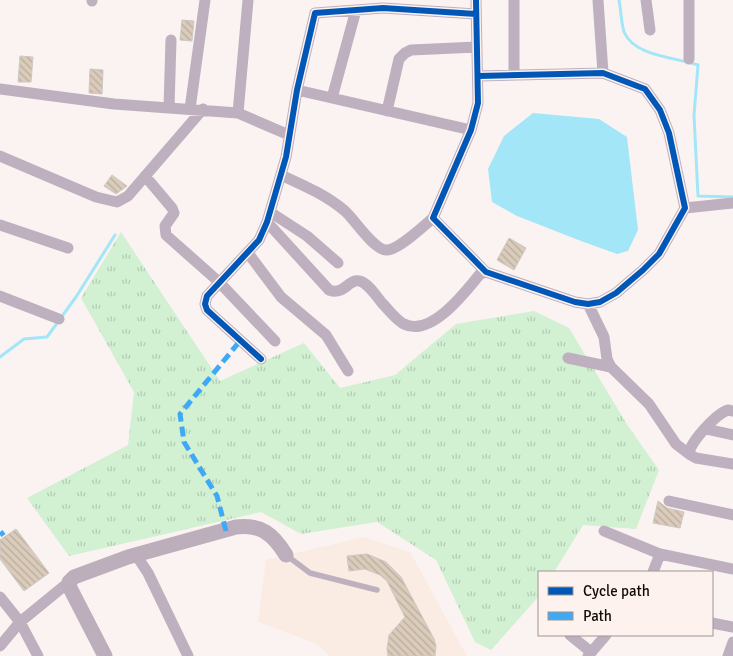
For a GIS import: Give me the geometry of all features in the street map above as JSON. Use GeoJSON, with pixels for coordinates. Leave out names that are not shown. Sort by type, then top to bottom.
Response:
{"type":"FeatureCollection","features":[{"type":"Feature","properties":{"kind":"street"},"geometry":{"type":"LineString","coordinates":[[190,108],[205,0]]}},
{"type":"Feature","properties":{"kind":"street"},"geometry":{"type":"LineString","coordinates":[[238,113],[248,0]]}},
{"type":"Feature","properties":{"kind":"street"},"geometry":{"type":"LineString","coordinates":[[261,360],[207,310],[205,304],[207,296],[259,240],[269,217],[281,175],[297,90],[315,13],[315,0]]}},
{"type":"Feature","properties":{"kind":"street"},"geometry":{"type":"LineString","coordinates":[[281,175],[329,199],[346,212],[377,246],[385,250],[393,249],[433,218],[471,130],[478,103],[476,0]]}},
{"type":"Feature","properties":{"kind":"street"},"geometry":{"type":"LineString","coordinates":[[514,0],[514,75]]}},
{"type":"Feature","properties":{"kind":"street"},"geometry":{"type":"LineString","coordinates":[[598,0],[603,73]]}},
{"type":"Feature","properties":{"kind":"street"},"geometry":{"type":"LineString","coordinates":[[646,0],[650,30]]}},
{"type":"Feature","properties":{"kind":"street"},"geometry":{"type":"LineString","coordinates":[[689,0],[689,59]]}},
{"type":"Feature","properties":{"kind":"street"},"geometry":{"type":"LineString","coordinates":[[315,13],[356,10],[383,4],[476,14]]}},
{"type":"Feature","properties":{"kind":"street"},"geometry":{"type":"LineString","coordinates":[[332,98],[356,10]]}},
{"type":"Feature","properties":{"kind":"street"},"geometry":{"type":"LineString","coordinates":[[169,107],[171,40]]}},
{"type":"Feature","properties":{"kind":"street"},"geometry":{"type":"LineString","coordinates":[[387,111],[400,59],[404,53],[412,50],[477,47]]}},
{"type":"Feature","properties":{"kind":"street"},"geometry":{"type":"LineString","coordinates":[[433,218],[486,272],[588,304],[600,302],[616,293],[643,270],[659,254],[685,208],[671,140],[657,105],[645,89],[603,73],[478,76]]}},
{"type":"Feature","properties":{"kind":"street"},"geometry":{"type":"LineString","coordinates":[[0,89],[95,102],[238,113],[289,135]]}},
{"type":"Feature","properties":{"kind":"street"},"geometry":{"type":"LineString","coordinates":[[297,90],[471,130]]}},
{"type":"Feature","properties":{"kind":"street"},"geometry":{"type":"LineString","coordinates":[[0,156],[107,201],[118,202],[128,196],[203,109]]}},
{"type":"Feature","properties":{"kind":"street"},"geometry":{"type":"LineString","coordinates":[[145,176],[172,208],[174,213],[164,230],[166,235],[219,282],[275,341]]}},
{"type":"Feature","properties":{"kind":"street"},"geometry":{"type":"LineString","coordinates":[[685,208],[733,203]]}},
{"type":"Feature","properties":{"kind":"street"},"geometry":{"type":"LineString","coordinates":[[269,217],[329,290],[341,291],[353,281],[360,281],[367,285],[398,320],[409,326],[417,326],[440,316],[450,308],[480,274],[486,272]]}},
{"type":"Feature","properties":{"kind":"street"},"geometry":{"type":"LineString","coordinates":[[269,217],[307,236],[338,263]]}},
{"type":"Feature","properties":{"kind":"street"},"geometry":{"type":"LineString","coordinates":[[0,225],[68,248]]}},
{"type":"Feature","properties":{"kind":"street"},"geometry":{"type":"LineString","coordinates":[[248,253],[281,297],[326,335],[348,371]]}},
{"type":"Feature","properties":{"kind":"street"},"geometry":{"type":"LineString","coordinates":[[0,296],[59,319]]}},
{"type":"Feature","properties":{"kind":"street"},"geometry":{"type":"LineString","coordinates":[[588,304],[604,337],[607,359],[611,368],[649,404],[676,444],[696,458],[733,464]]}},
{"type":"Feature","properties":{"kind":"street"},"geometry":{"type":"LineString","coordinates":[[568,358],[611,368]]}},
{"type":"Feature","properties":{"kind":"street"},"geometry":{"type":"LineString","coordinates":[[689,454],[690,447],[722,412],[733,411]]}},
{"type":"Feature","properties":{"kind":"street"},"geometry":{"type":"LineString","coordinates":[[706,429],[733,435]]}},
{"type":"Feature","properties":{"kind":"street"},"geometry":{"type":"LineString","coordinates":[[669,501],[733,516]]}},
{"type":"Feature","properties":{"kind":"street"},"geometry":{"type":"LineString","coordinates":[[0,646],[20,622],[74,577],[136,555],[236,527],[250,525],[266,530],[277,541],[286,555]]}},
{"type":"Feature","properties":{"kind":"street"},"geometry":{"type":"LineString","coordinates":[[604,531],[660,554],[700,567],[733,569]]}},
{"type":"Feature","properties":{"kind":"street"},"geometry":{"type":"LineString","coordinates":[[653,571],[660,554]]}},
{"type":"Feature","properties":{"kind":"street"},"geometry":{"type":"LineString","coordinates":[[136,555],[148,573],[188,656]]}},
{"type":"Feature","properties":{"kind":"street"},"geometry":{"type":"LineString","coordinates":[[69,582],[74,598],[105,656]]}},
{"type":"Feature","properties":{"kind":"street"},"geometry":{"type":"LineString","coordinates":[[0,597],[20,622],[38,656]]}},
{"type":"Feature","properties":{"kind":"street"},"geometry":{"type":"LineString","coordinates":[[713,623],[733,627]]}},
{"type":"Feature","properties":{"kind":"street"},"geometry":{"type":"LineString","coordinates":[[571,636],[589,654],[605,636]]}},
{"type":"Feature","properties":{"kind":"street"},"geometry":{"type":"LineString","coordinates":[[728,656],[733,642]]}},
{"type":"Feature","properties":{"kind":"lane"},"geometry":{"type":"LineString","coordinates":[[286,555],[310,573],[377,590]]}},
{"type":"Feature","properties":{"kind":"shaded area"},"geometry":{"type":"Polygon","coordinates":[[[364,537],[410,552],[467,656],[330,656],[317,644],[258,622],[266,560],[364,537]]]}},
{"type":"Feature","properties":{"kind":"green space"},"geometry":{"type":"Polygon","coordinates":[[[121,232],[220,381],[304,343],[340,388],[395,375],[456,324],[534,311],[569,328],[628,426],[659,470],[636,529],[583,525],[555,571],[538,571],[538,597],[491,650],[475,642],[436,560],[377,522],[301,534],[261,512],[69,556],[27,498],[128,445],[134,392],[81,298],[121,232]]]}},
{"type":"Feature","properties":{"kind":"water"},"geometry":{"type":"Polygon","coordinates":[[[533,113],[599,119],[627,137],[638,230],[628,251],[617,254],[517,216],[492,202],[488,169],[504,136],[533,113]]]}},
{"type":"Feature","properties":{"kind":"building"},"geometry":{"type":"Polygon","coordinates":[[[182,20],[194,21],[192,41],[180,40],[182,20]]]}},
{"type":"Feature","properties":{"kind":"building"},"geometry":{"type":"Polygon","coordinates":[[[20,56],[33,57],[31,82],[18,82],[20,56]]]}},
{"type":"Feature","properties":{"kind":"building"},"geometry":{"type":"Polygon","coordinates":[[[90,69],[103,70],[102,94],[89,93],[90,69]]]}},
{"type":"Feature","properties":{"kind":"building"},"geometry":{"type":"Polygon","coordinates":[[[112,175],[127,186],[116,194],[104,186],[112,175]]]}},
{"type":"Feature","properties":{"kind":"building"},"geometry":{"type":"Polygon","coordinates":[[[509,238],[526,248],[514,270],[497,260],[509,238]]]}},
{"type":"Feature","properties":{"kind":"building"},"geometry":{"type":"Polygon","coordinates":[[[658,501],[667,508],[684,512],[680,528],[653,523],[658,501]]]}},
{"type":"Feature","properties":{"kind":"building"},"geometry":{"type":"Polygon","coordinates":[[[16,529],[49,573],[24,591],[0,559],[0,540],[16,529]]]}},
{"type":"Feature","properties":{"kind":"building"},"geometry":{"type":"Polygon","coordinates":[[[367,554],[386,562],[401,577],[434,639],[436,646],[435,656],[388,656],[389,635],[405,617],[387,581],[380,575],[365,569],[349,571],[347,556],[367,554]]]}},
{"type":"Feature","properties":{"kind":"waterway"},"geometry":{"type":"LineString","coordinates":[[619,0],[624,32],[637,47],[656,55],[698,65],[694,115],[698,196],[733,197]]}},
{"type":"Feature","properties":{"kind":"waterway"},"geometry":{"type":"LineString","coordinates":[[0,357],[24,339],[47,337],[76,297],[115,235]]}},
{"type":"Feature","properties":{"kind":"marked path"},"geometry":{"type":"LineString","coordinates":[[226,531],[217,496],[184,442],[180,414],[240,341]]}},
{"type":"Feature","properties":{"kind":"marked path"},"geometry":{"type":"LineString","coordinates":[[0,535],[4,532]]}},
{"type":"Feature","properties":{"kind":"cycle path"},"geometry":{"type":"LineString","coordinates":[[476,0],[478,103],[471,130],[433,218],[486,272],[575,302],[588,304],[600,302],[616,293],[659,254],[685,208],[669,133],[660,110],[645,89],[603,73],[478,76]]}},
{"type":"Feature","properties":{"kind":"cycle path"},"geometry":{"type":"LineString","coordinates":[[261,359],[207,310],[205,304],[207,296],[259,240],[267,222],[286,157],[297,90],[315,13],[383,8],[476,14]]}}]}
